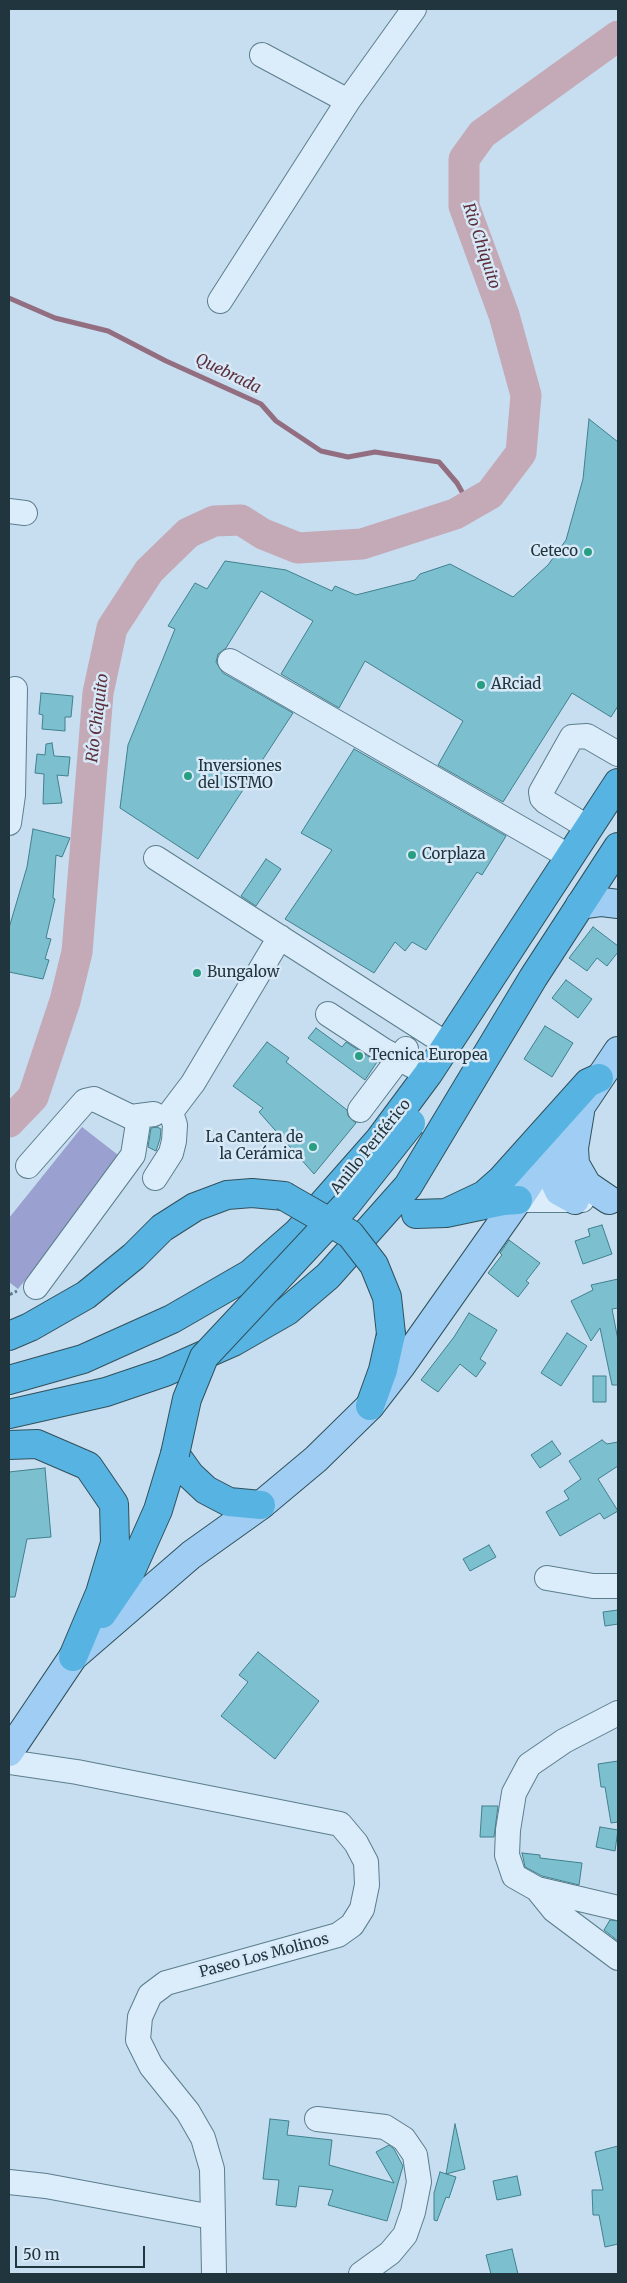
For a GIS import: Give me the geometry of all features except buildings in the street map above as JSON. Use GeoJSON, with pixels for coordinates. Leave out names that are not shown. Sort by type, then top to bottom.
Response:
{"type":"FeatureCollection","features":[{"type":"Feature","properties":{"kind":"highway","name":"Anillo Periférico"},"geometry":{"type":"LineString","coordinates":[[9,1380],[84,1359],[172,1319],[250,1274],[311,1219],[379,1140],[428,1074],[618,782]]}},
{"type":"Feature","properties":{"kind":"highway"},"geometry":{"type":"LineString","coordinates":[[9,1414],[106,1392],[166,1372],[233,1342],[287,1311],[328,1276],[408,1186],[533,978],[618,846]]}},
{"type":"Feature","properties":{"kind":"highway"},"geometry":{"type":"LineString","coordinates":[[73,1657],[130,1573],[158,1510],[175,1454],[187,1399],[204,1357],[346,1205],[411,1123],[458,1046],[485,989]]}},
{"type":"Feature","properties":{"kind":"highway"},"geometry":{"type":"LineString","coordinates":[[446,1213],[484,1195],[501,1180],[588,1083],[599,1078]]}},
{"type":"Feature","properties":{"kind":"highway"},"geometry":{"type":"LineString","coordinates":[[9,1336],[30,1327],[86,1295],[134,1256],[162,1228],[195,1206],[227,1195],[252,1193],[284,1196],[350,1234],[374,1265],[387,1297],[391,1334],[383,1370],[370,1406]]}},
{"type":"Feature","properties":{"kind":"highway"},"geometry":{"type":"LineString","coordinates":[[416,1214],[446,1213],[503,1201],[518,1200]]}},
{"type":"Feature","properties":{"kind":"highway"},"geometry":{"type":"LineString","coordinates":[[9,1444],[37,1444],[88,1466],[114,1504],[115,1543],[100,1593],[73,1657]]}},
{"type":"Feature","properties":{"kind":"highway"},"geometry":{"type":"LineString","coordinates":[[175,1454],[190,1475],[206,1490],[228,1502],[261,1505]]}},
{"type":"Feature","properties":{"kind":"main road"},"geometry":{"type":"LineString","coordinates":[[580,904],[602,902],[618,904]]}},
{"type":"Feature","properties":{"kind":"main road"},"geometry":{"type":"LineString","coordinates":[[9,1752],[73,1657],[97,1634],[191,1555],[261,1505],[316,1459],[370,1406],[401,1366],[518,1200],[549,1151],[618,1052]]}},
{"type":"Feature","properties":{"kind":"main road"},"geometry":{"type":"LineString","coordinates":[[581,1104],[574,1148],[575,1164],[587,1184],[613,1200]]}},
{"type":"Feature","properties":{"kind":"main road"},"geometry":{"type":"LineString","coordinates":[[549,1151],[551,1174],[559,1191],[575,1200]]}},
{"type":"Feature","properties":{"kind":"street"},"geometry":{"type":"LineString","coordinates":[[220,301],[348,101],[414,9]]}},
{"type":"Feature","properties":{"kind":"street"},"geometry":{"type":"LineString","coordinates":[[262,55],[348,101]]}},
{"type":"Feature","properties":{"kind":"street"},"geometry":{"type":"LineString","coordinates":[[230,661],[570,857]]}},
{"type":"Feature","properties":{"kind":"street"},"geometry":{"type":"LineString","coordinates":[[9,823],[13,795],[14,689]]}},
{"type":"Feature","properties":{"kind":"street"},"geometry":{"type":"LineString","coordinates":[[589,828],[546,802],[542,798],[541,792],[572,737],[587,736],[618,754]]}},
{"type":"Feature","properties":{"kind":"street"},"geometry":{"type":"LineString","coordinates":[[156,858],[448,1045]]}},
{"type":"Feature","properties":{"kind":"street"},"geometry":{"type":"LineString","coordinates":[[28,1166],[85,1101],[94,1099],[131,1117],[171,1112],[194,1083],[280,937]]}},
{"type":"Feature","properties":{"kind":"street"},"geometry":{"type":"LineString","coordinates":[[328,1014],[402,1054],[428,1074]]}},
{"type":"Feature","properties":{"kind":"street"},"geometry":{"type":"LineString","coordinates":[[360,1110],[402,1054]]}},
{"type":"Feature","properties":{"kind":"street"},"geometry":{"type":"LineString","coordinates":[[155,1178],[171,1153],[174,1141],[175,1125],[171,1112]]}},
{"type":"Feature","properties":{"kind":"street"},"geometry":{"type":"LineString","coordinates":[[36,1287],[133,1155],[139,1117]]}},
{"type":"Feature","properties":{"kind":"street"},"geometry":{"type":"LineString","coordinates":[[518,1200],[613,1200]]}},
{"type":"Feature","properties":{"kind":"street"},"geometry":{"type":"LineString","coordinates":[[547,1578],[592,1586],[618,1586]]}},
{"type":"Feature","properties":{"kind":"street"},"geometry":{"type":"LineString","coordinates":[[618,1713],[564,1741],[529,1766],[514,1793],[508,1830],[507,1855],[514,1876],[537,1889],[618,1908]]}},
{"type":"Feature","properties":{"kind":"street","name":"Paseo Los Molinos"},"geometry":{"type":"LineString","coordinates":[[9,1762],[77,1772],[340,1824],[356,1843],[366,1862],[367,1885],[362,1909],[352,1925],[338,1935],[166,1983],[150,1995],[140,2017],[138,2040],[151,2066],[188,2112],[203,2138],[212,2169],[214,2274]]}},
{"type":"Feature","properties":{"kind":"street"},"geometry":{"type":"LineString","coordinates":[[537,1889],[554,1910],[618,1958]]}},
{"type":"Feature","properties":{"kind":"street"},"geometry":{"type":"LineString","coordinates":[[317,2119],[385,2127],[404,2139],[415,2155],[419,2182],[413,2212],[405,2235],[390,2253],[361,2274]]}},
{"type":"Feature","properties":{"kind":"street"},"geometry":{"type":"LineString","coordinates":[[9,2182],[46,2186],[212,2216]]}},
{"type":"Feature","properties":{"kind":"shaded area"},"geometry":{"type":"Polygon","coordinates":[[[82,1127],[122,1158],[18,1289],[9,1282],[9,1218],[82,1127]]]}},
{"type":"Feature","properties":{"kind":"waterway","name":"Río Chiquito"},"geometry":{"type":"LineString","coordinates":[[9,1122],[33,1097],[65,1001],[77,952],[98,693],[112,628],[149,571],[188,533],[214,521],[241,520],[263,534],[298,548],[362,544],[455,514],[490,494],[521,453],[526,395],[504,315],[464,206],[464,159],[482,134],[618,36]]}},
{"type":"Feature","properties":{"kind":"waterway","name":"Quebrada"},"geometry":{"type":"LineString","coordinates":[[9,298],[55,318],[108,331],[166,361],[261,404],[276,421],[321,451],[348,457],[375,452],[439,462],[457,483],[469,504]]}},
{"type":"Feature","properties":{"kind":"place","name":"Ceteco"},"geometry":{"type":"Point","coordinates":[588,552]}},
{"type":"Feature","properties":{"kind":"place","name":"ARciad"},"geometry":{"type":"Point","coordinates":[481,685]}},
{"type":"Feature","properties":{"kind":"place","name":"Inversiones del ISTMO"},"geometry":{"type":"Point","coordinates":[188,776]}},
{"type":"Feature","properties":{"kind":"place","name":"Corplaza"},"geometry":{"type":"Point","coordinates":[412,855]}},
{"type":"Feature","properties":{"kind":"place","name":"Bungalow"},"geometry":{"type":"Point","coordinates":[197,973]}},
{"type":"Feature","properties":{"kind":"place","name":"Tecnica Europea"},"geometry":{"type":"Point","coordinates":[359,1056]}},
{"type":"Feature","properties":{"kind":"place","name":"La Cantera de la Cerámica"},"geometry":{"type":"Point","coordinates":[313,1147]}},
{"type":"Feature","properties":{"kind":"water label","name":"Rio Chiquito"},"geometry":{"type":"Point","coordinates":[481,246]}}]}
